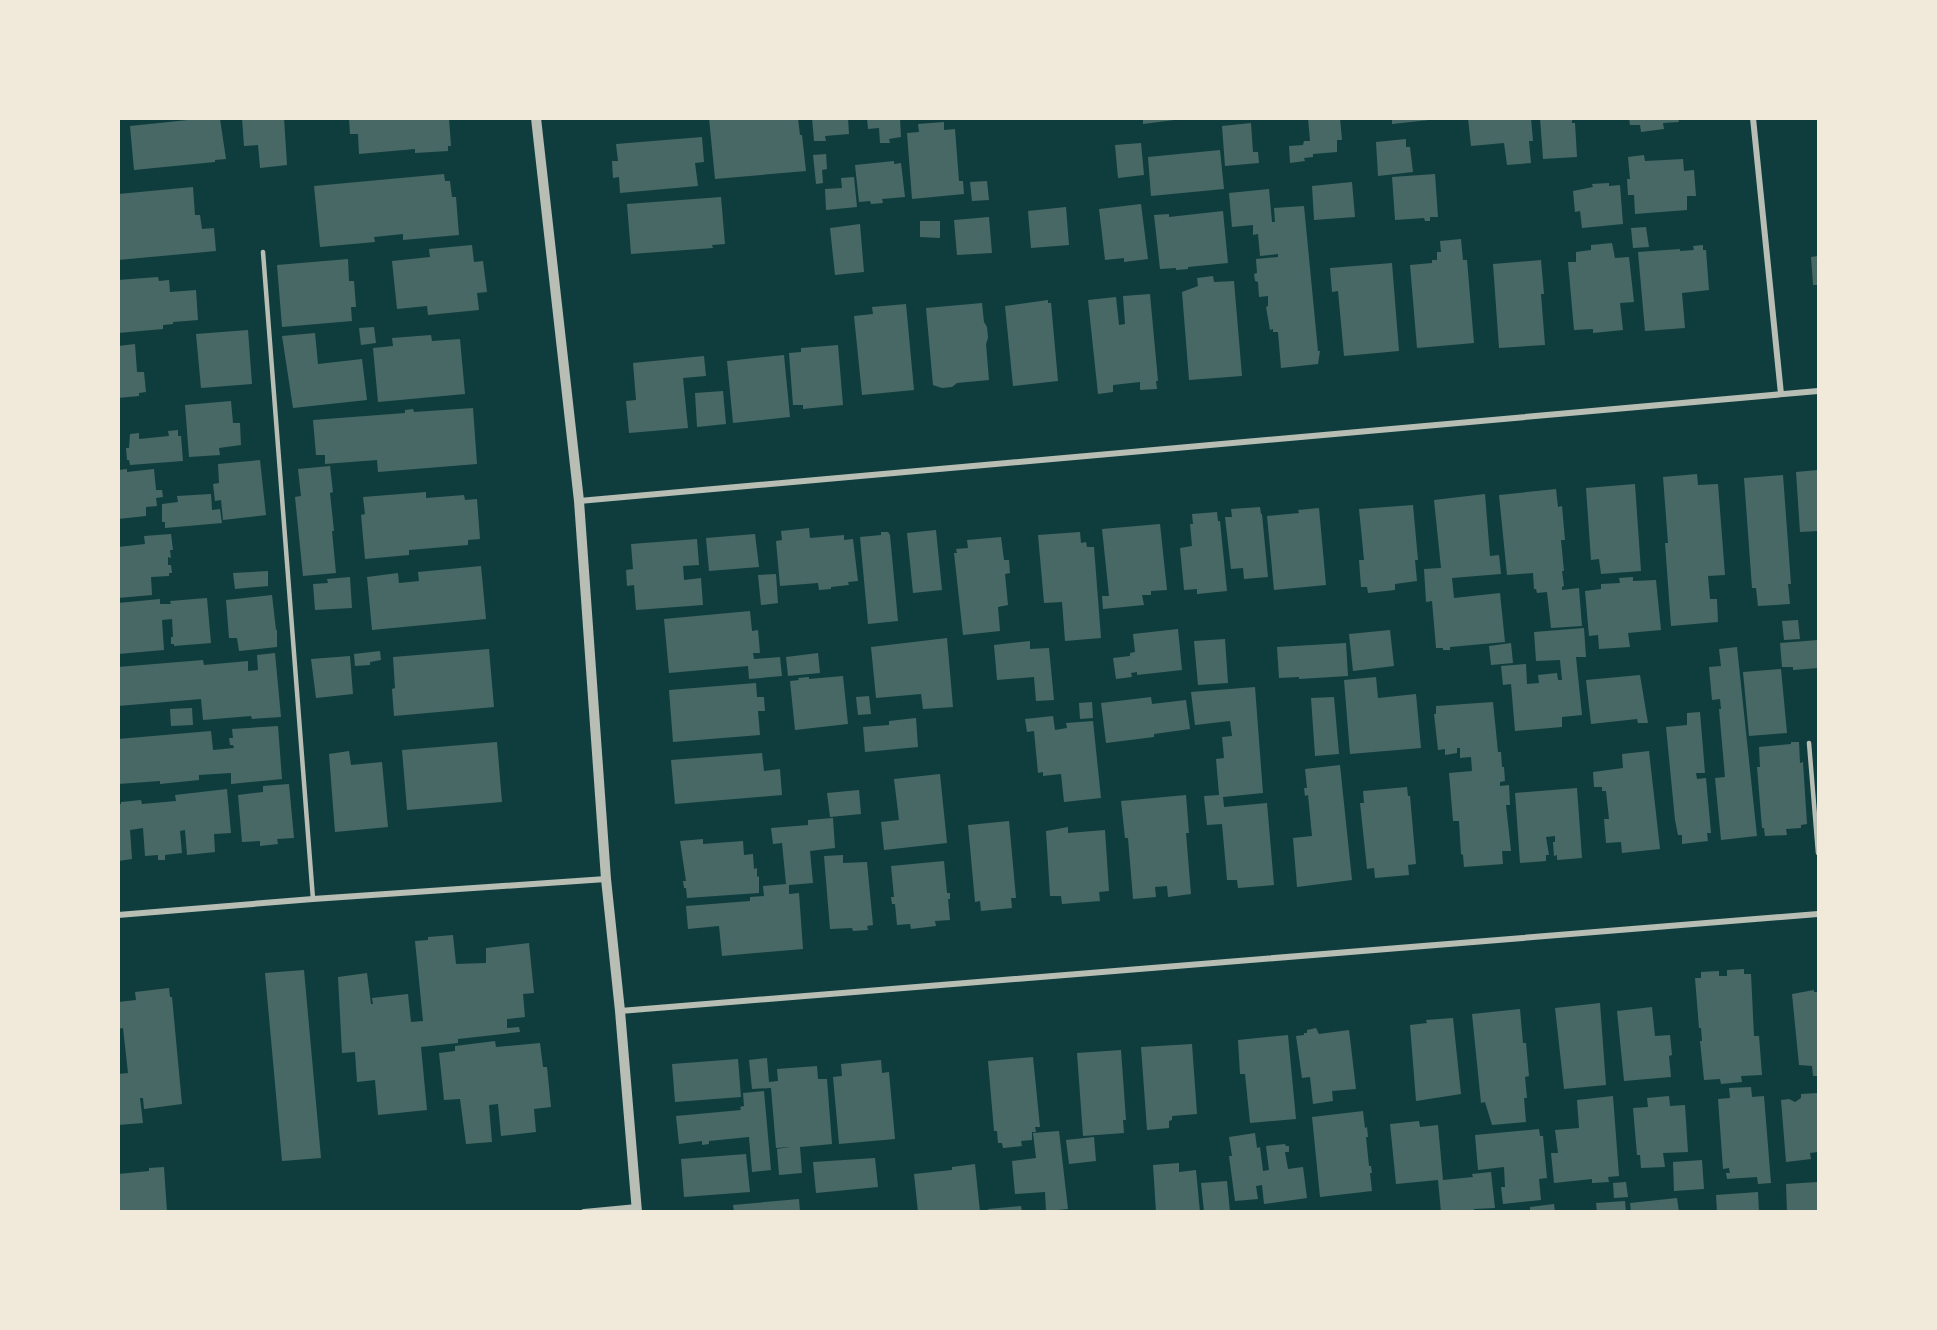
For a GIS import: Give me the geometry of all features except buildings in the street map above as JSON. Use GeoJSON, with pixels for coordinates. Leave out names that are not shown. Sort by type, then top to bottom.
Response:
{"type":"FeatureCollection","features":[{"type":"Feature","properties":{"kind":"street"},"geometry":{"type":"LineString","coordinates":[[536,118],[579,501],[606,879],[637,1210],[584,1212]]}},
{"type":"Feature","properties":{"kind":"street"},"geometry":{"type":"LineString","coordinates":[[1753,118],[1781,394]]}},
{"type":"Feature","properties":{"kind":"street"},"geometry":{"type":"LineString","coordinates":[[579,501],[1818,391]]}},
{"type":"Feature","properties":{"kind":"street"},"geometry":{"type":"LineString","coordinates":[[118,915],[606,879]]}},
{"type":"Feature","properties":{"kind":"street"},"geometry":{"type":"LineString","coordinates":[[620,1011],[1818,914]]}},
{"type":"Feature","properties":{"kind":"lane"},"geometry":{"type":"LineString","coordinates":[[263,252],[314,899]]}},
{"type":"Feature","properties":{"kind":"lane"},"geometry":{"type":"LineString","coordinates":[[1809,743],[1818,853]]}}]}
